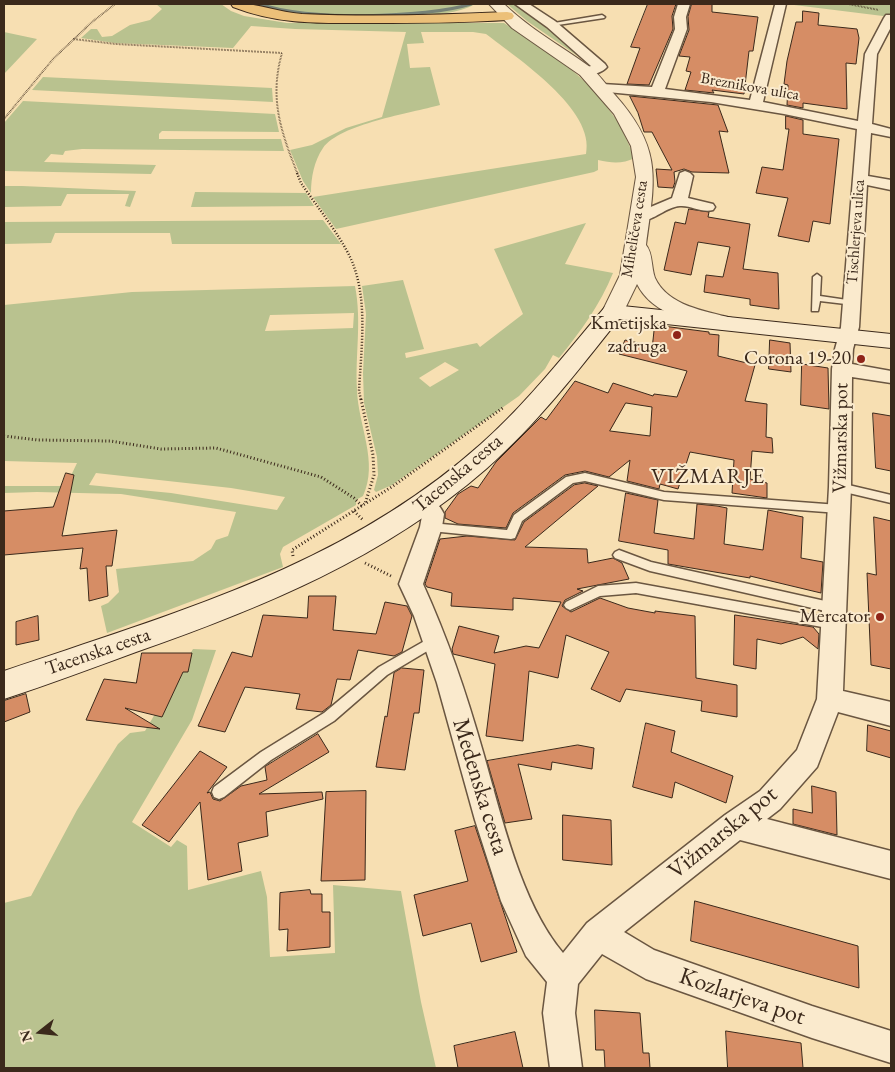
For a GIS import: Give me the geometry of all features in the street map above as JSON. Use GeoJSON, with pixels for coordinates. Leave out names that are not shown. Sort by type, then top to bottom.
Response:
{"type":"FeatureCollection","features":[{"type":"Feature","properties":{"kind":"highway"},"geometry":{"type":"LineString","coordinates":[[238,4],[262,13],[291,18],[443,19],[501,10]]}},
{"type":"Feature","properties":{"kind":"highway"},"geometry":{"type":"LineString","coordinates":[[466,11],[481,4]]}},
{"type":"Feature","properties":{"kind":"highway"},"geometry":{"type":"LineString","coordinates":[[402,18],[466,11],[501,10]]}},
{"type":"Feature","properties":{"kind":"main road","name":"Miheličeva cesta"},"geometry":{"type":"LineString","coordinates":[[501,10],[586,72],[602,88],[621,112],[640,146],[645,177],[631,275],[613,312]]}},
{"type":"Feature","properties":{"kind":"main road"},"geometry":{"type":"LineString","coordinates":[[639,225],[644,277],[655,294],[677,309],[726,324]]}},
{"type":"Feature","properties":{"kind":"main road"},"geometry":{"type":"LineString","coordinates":[[613,312],[847,338],[891,341]]}},
{"type":"Feature","properties":{"kind":"main road","name":"Tacenska cesta"},"geometry":{"type":"LineString","coordinates":[[4,685],[224,607],[300,575],[373,538],[428,515],[468,469],[537,404],[613,312]]}},
{"type":"Feature","properties":{"kind":"street"},"geometry":{"type":"LineString","coordinates":[[521,4],[550,24],[600,67],[586,72]]}},
{"type":"Feature","properties":{"kind":"street"},"geometry":{"type":"LineString","coordinates":[[658,90],[681,29],[680,17],[684,4]]}},
{"type":"Feature","properties":{"kind":"street"},"geometry":{"type":"LineString","coordinates":[[756,104],[781,5]]}},
{"type":"Feature","properties":{"kind":"street","name":"Tischlerjeva ulica"},"geometry":{"type":"LineString","coordinates":[[847,338],[864,127],[872,54],[888,15]]}},
{"type":"Feature","properties":{"kind":"street","name":"Breznikova ulica"},"geometry":{"type":"LineString","coordinates":[[602,88],[658,90],[756,104],[891,133]]}},
{"type":"Feature","properties":{"kind":"street"},"geometry":{"type":"LineString","coordinates":[[639,225],[678,201],[682,193],[684,176]]}},
{"type":"Feature","properties":{"kind":"street"},"geometry":{"type":"LineString","coordinates":[[860,179],[891,185]]}},
{"type":"Feature","properties":{"kind":"street"},"geometry":{"type":"LineString","coordinates":[[678,201],[707,207]]}},
{"type":"Feature","properties":{"kind":"street","name":"Vižmarska pot"},"geometry":{"type":"LineString","coordinates":[[563,978],[598,934],[735,825],[770,800],[807,758],[830,699],[840,498],[842,369],[847,338]]}},
{"type":"Feature","properties":{"kind":"street"},"geometry":{"type":"LineString","coordinates":[[842,369],[891,377]]}},
{"type":"Feature","properties":{"kind":"street","name":"Medenska cesta"},"geometry":{"type":"LineString","coordinates":[[428,515],[411,584],[424,610],[448,678],[485,808],[521,916],[538,946],[563,978]]}},
{"type":"Feature","properties":{"kind":"street"},"geometry":{"type":"LineString","coordinates":[[830,699],[891,714]]}},
{"type":"Feature","properties":{"kind":"street"},"geometry":{"type":"LineString","coordinates":[[735,825],[891,865]]}},
{"type":"Feature","properties":{"kind":"street","name":"Kozlarjeva pot"},"geometry":{"type":"LineString","coordinates":[[598,934],[646,963],[812,1022],[891,1047]]}},
{"type":"Feature","properties":{"kind":"street"},"geometry":{"type":"LineString","coordinates":[[563,978],[558,1013],[566,1068]]}},
{"type":"Feature","properties":{"kind":"lane"},"geometry":{"type":"LineString","coordinates":[[550,24],[602,17]]}},
{"type":"Feature","properties":{"kind":"lane"},"geometry":{"type":"LineString","coordinates":[[815,309],[817,277]]}},
{"type":"Feature","properties":{"kind":"lane"},"geometry":{"type":"LineString","coordinates":[[816,298],[851,303]]}},
{"type":"Feature","properties":{"kind":"lane","name":"Vižmarska pot"},"geometry":{"type":"LineString","coordinates":[[428,515],[511,535],[518,518],[570,480],[585,477],[664,496],[840,498]]}},
{"type":"Feature","properties":{"kind":"lane"},"geometry":{"type":"LineString","coordinates":[[840,498],[891,498]]}},
{"type":"Feature","properties":{"kind":"lane"},"geometry":{"type":"LineString","coordinates":[[618,555],[650,566],[834,616]]}},
{"type":"Feature","properties":{"kind":"lane"},"geometry":{"type":"LineString","coordinates":[[570,605],[598,591],[636,588],[834,616]]}},
{"type":"Feature","properties":{"kind":"lane"},"geometry":{"type":"LineString","coordinates":[[219,792],[266,756],[329,717],[383,671],[435,640]]}},
{"type":"Feature","properties":{"kind":"path"},"geometry":{"type":"LineString","coordinates":[[4,119],[53,59],[73,39],[115,4]]}},
{"type":"Feature","properties":{"kind":"path"},"geometry":{"type":"LineString","coordinates":[[848,4],[888,15]]}},
{"type":"Feature","properties":{"kind":"path"},"geometry":{"type":"LineString","coordinates":[[73,39],[116,44],[282,53],[277,74],[275,97],[284,140],[301,183],[350,257],[360,296],[362,312],[359,391],[372,455],[374,475],[364,505]]}},
{"type":"Feature","properties":{"kind":"path"},"geometry":{"type":"LineString","coordinates":[[300,575],[295,565],[292,550],[364,505],[506,406]]}},
{"type":"Feature","properties":{"kind":"path"},"geometry":{"type":"LineString","coordinates":[[4,436],[38,440],[110,442],[161,449],[216,448],[321,477],[364,505]]}},
{"type":"Feature","properties":{"kind":"path"},"geometry":{"type":"LineString","coordinates":[[354,511],[365,522]]}},
{"type":"Feature","properties":{"kind":"path"},"geometry":{"type":"LineString","coordinates":[[366,565],[391,575],[399,581]]}},
{"type":"Feature","properties":{"kind":"green space"},"geometry":{"type":"Polygon","coordinates":[[[156,4],[221,4],[231,11],[244,16],[287,23],[504,23],[562,61],[594,90],[619,123],[635,158],[617,162],[598,160],[598,170],[594,172],[336,229],[313,197],[586,154],[586,137],[579,120],[567,103],[551,86],[486,34],[473,32],[421,32],[424,43],[407,44],[410,68],[430,67],[440,105],[377,120],[344,132],[332,140],[323,148],[317,158],[312,176],[311,193],[303,181],[290,150],[312,145],[346,128],[382,117],[406,32],[251,26],[233,48],[115,43],[81,38],[91,29],[97,29],[102,37],[112,36],[130,25],[150,20],[162,9],[156,4]]]}},
{"type":"Feature","properties":{"kind":"green space"},"geometry":{"type":"Polygon","coordinates":[[[249,4],[475,4],[465,9],[440,14],[314,16],[262,9],[249,4]]]}},
{"type":"Feature","properties":{"kind":"green space"},"geometry":{"type":"Polygon","coordinates":[[[507,4],[515,4],[592,63],[582,59],[527,21],[507,4]]]}},
{"type":"Feature","properties":{"kind":"green space"},"geometry":{"type":"Polygon","coordinates":[[[786,4],[891,4],[891,17],[786,4]]]}},
{"type":"Feature","properties":{"kind":"green space"},"geometry":{"type":"Polygon","coordinates":[[[4,32],[37,39],[4,74],[4,32]]]}},
{"type":"Feature","properties":{"kind":"green space"},"geometry":{"type":"Polygon","coordinates":[[[43,77],[272,88],[273,102],[32,90],[43,77]]]}},
{"type":"Feature","properties":{"kind":"green space"},"geometry":{"type":"Polygon","coordinates":[[[23,101],[275,114],[279,132],[162,131],[159,134],[159,139],[281,139],[284,151],[82,149],[65,151],[63,155],[51,154],[44,162],[156,165],[151,174],[4,171],[4,123],[23,101]]]}},
{"type":"Feature","properties":{"kind":"green space"},"geometry":{"type":"Polygon","coordinates":[[[4,186],[136,191],[130,207],[125,206],[129,194],[67,194],[61,206],[4,207],[4,186]]]}},
{"type":"Feature","properties":{"kind":"green space"},"geometry":{"type":"Polygon","coordinates":[[[195,192],[306,193],[314,206],[191,207],[195,192]]]}},
{"type":"Feature","properties":{"kind":"green space"},"geometry":{"type":"Polygon","coordinates":[[[323,220],[341,244],[172,244],[170,233],[55,233],[51,243],[4,244],[4,222],[323,220]]]}},
{"type":"Feature","properties":{"kind":"green space"},"geometry":{"type":"Polygon","coordinates":[[[586,223],[565,264],[613,273],[596,307],[575,338],[559,358],[553,355],[545,369],[519,396],[392,485],[376,492],[374,490],[378,475],[377,457],[364,403],[363,373],[366,314],[362,286],[403,280],[424,349],[405,353],[406,358],[477,343],[480,347],[523,314],[494,249],[586,223]],[[445,362],[419,378],[430,387],[459,370],[445,362]]]}},
{"type":"Feature","properties":{"kind":"green space"},"geometry":{"type":"Polygon","coordinates":[[[355,286],[358,312],[357,390],[369,470],[363,496],[356,500],[356,505],[283,547],[280,554],[283,567],[107,633],[101,606],[108,603],[119,592],[116,569],[193,561],[211,549],[216,540],[228,536],[236,512],[121,494],[4,493],[4,486],[66,486],[77,463],[4,461],[4,305],[132,292],[355,286]],[[354,313],[270,315],[265,331],[353,328],[354,313]],[[96,473],[89,485],[171,493],[277,510],[285,497],[231,488],[96,473]]]}},
{"type":"Feature","properties":{"kind":"green space"},"geometry":{"type":"Polygon","coordinates":[[[193,649],[216,650],[192,720],[132,822],[171,847],[177,840],[187,846],[188,890],[261,871],[267,897],[270,957],[335,953],[333,885],[401,891],[421,1002],[436,1068],[4,1068],[4,903],[31,896],[77,810],[118,744],[130,733],[145,731],[193,649]]]}},
{"type":"Feature","properties":{"kind":"building"},"geometry":{"type":"Polygon","coordinates":[[[648,4],[676,4],[672,16],[673,29],[649,85],[627,84],[640,48],[631,47],[648,4]]]}},
{"type":"Feature","properties":{"kind":"building"},"geometry":{"type":"Polygon","coordinates":[[[692,4],[712,4],[712,12],[758,17],[753,51],[749,51],[744,94],[712,90],[714,93],[685,90],[691,72],[686,71],[690,57],[679,56],[689,30],[688,17],[692,4]]]}},
{"type":"Feature","properties":{"kind":"building"},"geometry":{"type":"Polygon","coordinates":[[[803,11],[819,13],[818,25],[857,29],[859,38],[856,64],[846,63],[847,109],[803,103],[803,108],[787,105],[788,85],[784,84],[787,61],[796,22],[802,22],[803,11]]]}},
{"type":"Feature","properties":{"kind":"building"},"geometry":{"type":"Polygon","coordinates":[[[630,96],[718,105],[728,132],[719,131],[729,173],[692,172],[684,169],[674,172],[675,182],[673,188],[658,187],[656,169],[672,170],[652,132],[644,132],[630,96]]]}},
{"type":"Feature","properties":{"kind":"building"},"geometry":{"type":"Polygon","coordinates":[[[786,116],[803,120],[803,134],[839,139],[830,224],[813,221],[809,242],[778,236],[788,198],[756,193],[762,167],[783,170],[789,129],[786,129],[786,116]]]}},
{"type":"Feature","properties":{"kind":"building"},"geometry":{"type":"Polygon","coordinates":[[[689,209],[709,212],[708,217],[750,224],[743,269],[778,273],[779,309],[750,305],[750,299],[704,292],[706,275],[723,277],[730,247],[698,242],[691,275],[664,270],[675,222],[685,224],[689,209]]]}},
{"type":"Feature","properties":{"kind":"building"},"geometry":{"type":"Polygon","coordinates":[[[655,325],[709,332],[709,334],[719,335],[718,356],[755,365],[745,401],[767,404],[766,437],[772,438],[773,453],[752,451],[750,479],[767,483],[767,498],[732,493],[734,460],[690,452],[678,489],[660,484],[659,489],[627,481],[630,460],[609,477],[585,471],[565,475],[513,513],[506,528],[458,524],[445,518],[445,512],[458,494],[471,486],[478,488],[496,462],[541,417],[546,420],[575,381],[608,393],[613,383],[653,396],[654,394],[677,397],[687,371],[619,354],[625,340],[652,346],[655,325]],[[626,403],[610,431],[650,436],[652,407],[626,403]]]}},
{"type":"Feature","properties":{"kind":"building"},"geometry":{"type":"Polygon","coordinates":[[[770,340],[790,343],[791,372],[769,369],[770,340]]]}},
{"type":"Feature","properties":{"kind":"building"},"geometry":{"type":"Polygon","coordinates":[[[802,364],[828,368],[829,409],[801,405],[802,364]]]}},
{"type":"Feature","properties":{"kind":"building"},"geometry":{"type":"Polygon","coordinates":[[[873,413],[891,416],[891,471],[876,468],[873,413]]]}},
{"type":"Feature","properties":{"kind":"building"},"geometry":{"type":"Polygon","coordinates":[[[66,473],[74,475],[62,536],[117,530],[112,566],[106,566],[108,596],[89,601],[87,568],[80,569],[83,548],[4,555],[4,511],[53,507],[66,473]]]}},
{"type":"Feature","properties":{"kind":"building"},"geometry":{"type":"Polygon","coordinates":[[[585,483],[598,486],[525,547],[587,549],[588,563],[613,558],[622,563],[629,579],[577,589],[583,591],[565,600],[562,606],[571,612],[600,598],[628,608],[655,613],[655,611],[695,616],[696,678],[737,685],[737,717],[701,711],[702,701],[626,689],[620,702],[591,689],[609,652],[566,635],[558,678],[529,671],[523,741],[486,736],[495,664],[453,654],[452,649],[459,626],[499,636],[494,653],[526,646],[539,648],[561,602],[513,598],[513,610],[451,606],[452,593],[427,587],[425,584],[440,539],[467,536],[515,540],[524,522],[574,485],[585,483]]]}},
{"type":"Feature","properties":{"kind":"building"},"geometry":{"type":"Polygon","coordinates":[[[626,493],[658,500],[654,533],[694,539],[697,504],[717,506],[727,508],[724,544],[763,550],[768,510],[803,517],[801,558],[823,562],[821,593],[750,576],[750,578],[668,564],[668,550],[619,541],[626,493]]]}},
{"type":"Feature","properties":{"kind":"building","name":"Mercator"},"geometry":{"type":"Polygon","coordinates":[[[874,517],[891,521],[891,669],[871,665],[867,573],[876,575],[874,517]]]}},
{"type":"Feature","properties":{"kind":"building"},"geometry":{"type":"Polygon","coordinates":[[[309,596],[336,596],[333,630],[376,634],[385,602],[407,606],[412,616],[402,652],[394,656],[358,650],[350,680],[337,679],[331,705],[322,712],[296,709],[300,694],[245,687],[225,732],[198,726],[232,652],[252,657],[263,615],[307,618],[309,596]]]}},
{"type":"Feature","properties":{"kind":"building"},"geometry":{"type":"Polygon","coordinates":[[[735,615],[813,627],[819,634],[818,649],[803,637],[781,644],[757,639],[756,669],[734,665],[735,615]]]}},
{"type":"Feature","properties":{"kind":"building"},"geometry":{"type":"Polygon","coordinates":[[[38,616],[39,640],[16,645],[16,622],[38,616]]]}},
{"type":"Feature","properties":{"kind":"building"},"geometry":{"type":"Polygon","coordinates":[[[142,653],[192,653],[188,672],[183,672],[162,717],[125,708],[160,729],[86,720],[104,679],[136,683],[142,653]]]}},
{"type":"Feature","properties":{"kind":"building"},"geometry":{"type":"Polygon","coordinates":[[[402,668],[424,670],[419,713],[414,713],[405,770],[376,767],[394,673],[402,668]]]}},
{"type":"Feature","properties":{"kind":"building"},"geometry":{"type":"Polygon","coordinates":[[[26,694],[30,712],[4,722],[4,701],[26,694]]]}},
{"type":"Feature","properties":{"kind":"building"},"geometry":{"type":"Polygon","coordinates":[[[646,723],[675,731],[671,752],[733,776],[726,803],[675,782],[672,798],[633,787],[646,723]]]}},
{"type":"Feature","properties":{"kind":"building"},"geometry":{"type":"Polygon","coordinates":[[[868,725],[891,731],[891,758],[867,751],[868,725]]]}},
{"type":"Feature","properties":{"kind":"building"},"geometry":{"type":"Polygon","coordinates":[[[318,734],[329,752],[259,794],[322,792],[323,799],[266,812],[268,836],[238,843],[242,871],[208,880],[200,802],[169,842],[142,825],[200,751],[227,767],[207,793],[210,792],[213,799],[220,801],[241,786],[267,780],[265,767],[318,734]]]}},
{"type":"Feature","properties":{"kind":"building"},"geometry":{"type":"Polygon","coordinates":[[[578,745],[594,748],[592,769],[552,762],[551,770],[518,764],[532,819],[505,823],[487,761],[578,745]]]}},
{"type":"Feature","properties":{"kind":"building"},"geometry":{"type":"Polygon","coordinates":[[[812,786],[836,792],[837,835],[793,824],[793,809],[812,813],[812,786]]]}},
{"type":"Feature","properties":{"kind":"building"},"geometry":{"type":"Polygon","coordinates":[[[366,791],[365,880],[321,881],[326,792],[366,791]]]}},
{"type":"Feature","properties":{"kind":"building"},"geometry":{"type":"Polygon","coordinates":[[[563,815],[611,820],[612,865],[563,860],[563,815]]]}},
{"type":"Feature","properties":{"kind":"building"},"geometry":{"type":"Polygon","coordinates":[[[475,826],[517,952],[481,962],[471,923],[423,936],[414,895],[468,881],[455,831],[475,826]]]}},
{"type":"Feature","properties":{"kind":"building"},"geometry":{"type":"Polygon","coordinates":[[[310,890],[311,894],[322,894],[322,912],[330,912],[330,947],[287,951],[288,929],[279,930],[280,893],[310,890]]]}},
{"type":"Feature","properties":{"kind":"building"},"geometry":{"type":"Polygon","coordinates":[[[695,901],[858,946],[859,988],[691,941],[695,901]]]}},
{"type":"Feature","properties":{"kind":"building"},"geometry":{"type":"Polygon","coordinates":[[[595,1010],[640,1013],[643,1053],[649,1053],[650,1068],[605,1068],[604,1050],[596,1050],[595,1010]]]}},
{"type":"Feature","properties":{"kind":"building"},"geometry":{"type":"Polygon","coordinates":[[[726,1031],[801,1043],[803,1068],[728,1068],[726,1031]]]}},
{"type":"Feature","properties":{"kind":"building"},"geometry":{"type":"Polygon","coordinates":[[[515,1032],[523,1068],[458,1068],[454,1046],[515,1032]]]}},
{"type":"Feature","properties":{"kind":"waterway"},"geometry":{"type":"LineString","coordinates":[[260,4],[305,13],[365,16],[426,12],[471,4]]}},
{"type":"Feature","properties":{"kind":"place","name":"Kmetijska zadruga"},"geometry":{"type":"Point","coordinates":[677,335]}},
{"type":"Feature","properties":{"kind":"place","name":"Corona 19-20"},"geometry":{"type":"Point","coordinates":[861,359]}},
{"type":"Feature","properties":{"kind":"place","name":"Mercator"},"geometry":{"type":"Point","coordinates":[880,617]}},
{"type":"Feature","properties":{"kind":"district","name":"VIŽMARJE"},"geometry":{"type":"Point","coordinates":[708,477]}}]}
